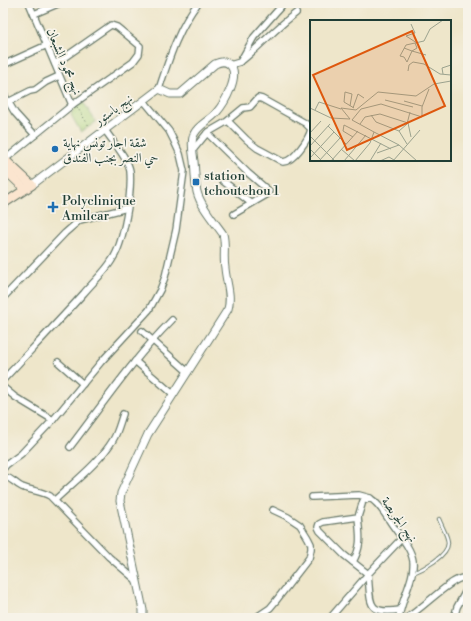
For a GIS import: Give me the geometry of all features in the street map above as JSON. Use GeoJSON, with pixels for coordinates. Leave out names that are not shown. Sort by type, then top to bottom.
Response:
{"type":"FeatureCollection","features":[{"type":"Feature","properties":{"kind":"main road"},"geometry":{"type":"LineString","coordinates":[[4,160],[29,187]]}},
{"type":"Feature","properties":{"kind":"main road"},"geometry":{"type":"LineString","coordinates":[[3,168],[29,187]]}},
{"type":"Feature","properties":{"kind":"main road","name":"نهج باستور"},"geometry":{"type":"LineString","coordinates":[[3,204],[29,187]]}},
{"type":"Feature","properties":{"kind":"street","name":"نهج محمود الشبعان"},"geometry":{"type":"LineString","coordinates":[[29,3],[60,76],[74,104]]}},
{"type":"Feature","properties":{"kind":"street"},"geometry":{"type":"LineString","coordinates":[[34,14],[60,3]]}},
{"type":"Feature","properties":{"kind":"street"},"geometry":{"type":"LineString","coordinates":[[144,618],[120,496],[124,483],[148,434],[228,309],[230,301],[225,267],[223,234],[203,205],[197,192],[193,137],[194,133],[216,114],[229,91],[233,71],[230,65],[225,62],[215,64],[180,94],[170,94],[159,89],[172,48],[186,20],[198,3]]}},
{"type":"Feature","properties":{"kind":"street"},"geometry":{"type":"LineString","coordinates":[[240,62],[254,37],[284,3]]}},
{"type":"Feature","properties":{"kind":"street"},"geometry":{"type":"LineString","coordinates":[[230,65],[240,62],[280,25],[296,13]]}},
{"type":"Feature","properties":{"kind":"street"},"geometry":{"type":"LineString","coordinates":[[4,160],[74,104],[133,62],[139,54],[140,46],[117,26],[111,25],[55,64]]}},
{"type":"Feature","properties":{"kind":"street"},"geometry":{"type":"LineString","coordinates":[[3,65],[47,45]]}},
{"type":"Feature","properties":{"kind":"street"},"geometry":{"type":"LineString","coordinates":[[8,102],[35,90],[46,82],[60,76]]}},
{"type":"Feature","properties":{"kind":"street","name":"نهج باستور"},"geometry":{"type":"LineString","coordinates":[[29,187],[159,89]]}},
{"type":"Feature","properties":{"kind":"street"},"geometry":{"type":"LineString","coordinates":[[3,93],[15,113],[34,135]]}},
{"type":"Feature","properties":{"kind":"street"},"geometry":{"type":"LineString","coordinates":[[193,150],[207,133],[228,121],[242,108],[250,107],[258,98],[304,123],[310,128]]}},
{"type":"Feature","properties":{"kind":"street"},"geometry":{"type":"LineString","coordinates":[[3,469],[21,454],[149,310],[165,277],[176,230],[184,171],[180,154],[169,131],[144,101]]}},
{"type":"Feature","properties":{"kind":"street"},"geometry":{"type":"LineString","coordinates":[[228,121],[256,148],[283,162],[293,158],[310,134]]}},
{"type":"Feature","properties":{"kind":"street"},"geometry":{"type":"LineString","coordinates":[[3,380],[59,322],[112,260],[119,245],[130,190],[130,171],[127,162],[105,130]]}},
{"type":"Feature","properties":{"kind":"street"},"geometry":{"type":"LineString","coordinates":[[207,133],[248,173],[268,189],[268,194],[234,214]]}},
{"type":"Feature","properties":{"kind":"street"},"geometry":{"type":"LineString","coordinates":[[223,180],[251,203]]}},
{"type":"Feature","properties":{"kind":"street"},"geometry":{"type":"LineString","coordinates":[[3,298],[64,233],[80,220],[127,208]]}},
{"type":"Feature","properties":{"kind":"street"},"geometry":{"type":"LineString","coordinates":[[70,447],[135,361],[152,340],[172,320]]}},
{"type":"Feature","properties":{"kind":"street"},"geometry":{"type":"LineString","coordinates":[[142,331],[188,372]]}},
{"type":"Feature","properties":{"kind":"street"},"geometry":{"type":"LineString","coordinates":[[135,361],[173,394]]}},
{"type":"Feature","properties":{"kind":"street"},"geometry":{"type":"LineString","coordinates":[[58,362],[83,384]]}},
{"type":"Feature","properties":{"kind":"street"},"geometry":{"type":"LineString","coordinates":[[3,387],[15,397],[52,420]]}},
{"type":"Feature","properties":{"kind":"street"},"geometry":{"type":"LineString","coordinates":[[55,500],[108,447],[116,433],[123,414]]}},
{"type":"Feature","properties":{"kind":"street"},"geometry":{"type":"LineString","coordinates":[[3,476],[12,479],[22,487],[44,492],[55,500],[108,557],[137,581]]}},
{"type":"Feature","properties":{"kind":"street"},"geometry":{"type":"LineString","coordinates":[[312,497],[359,495],[370,498]]}},
{"type":"Feature","properties":{"kind":"street","name":"نهج الجريصة"},"geometry":{"type":"LineString","coordinates":[[358,517],[363,501],[370,498],[376,502],[402,538],[412,557],[412,573],[400,610],[399,618]]}},
{"type":"Feature","properties":{"kind":"street"},"geometry":{"type":"LineString","coordinates":[[255,618],[270,608],[311,554],[311,544],[300,525],[273,510]]}},
{"type":"Feature","properties":{"kind":"street"},"geometry":{"type":"LineString","coordinates":[[353,562],[359,551],[360,544],[358,517],[323,522],[319,524],[318,527],[329,540],[353,562],[368,574],[373,608],[386,612],[400,610]]}},
{"type":"Feature","properties":{"kind":"street"},"geometry":{"type":"LineString","coordinates":[[330,618],[402,538]]}},
{"type":"Feature","properties":{"kind":"street"},"geometry":{"type":"LineString","coordinates":[[406,618],[459,578],[463,578],[468,583]]}},
{"type":"Feature","properties":{"kind":"street"},"geometry":{"type":"LineString","coordinates":[[454,618],[457,607],[468,587]]}},
{"type":"Feature","properties":{"kind":"lane"},"geometry":{"type":"LineString","coordinates":[[412,573],[424,569],[436,561],[447,549],[448,540],[439,519]]}},
{"type":"Feature","properties":{"kind":"path"},"geometry":{"type":"LineString","coordinates":[[74,104],[89,126]]}},
{"type":"Feature","properties":{"kind":"green space"},"geometry":{"type":"Polygon","coordinates":[[[75,103],[84,103],[96,122],[81,132],[71,115],[75,103]]]}},
{"type":"Feature","properties":{"kind":"place","name":"شقة اجار تونس نهاية حي النصر بجنب الفندق"},"geometry":{"type":"Point","coordinates":[55,149]}},
{"type":"Feature","properties":{"kind":"place","name":"station tchoutchou 1"},"geometry":{"type":"Point","coordinates":[196,182]}},
{"type":"Feature","properties":{"kind":"place","name":"Polyclinique Amilcar"},"geometry":{"type":"Point","coordinates":[53,207]}}]}
